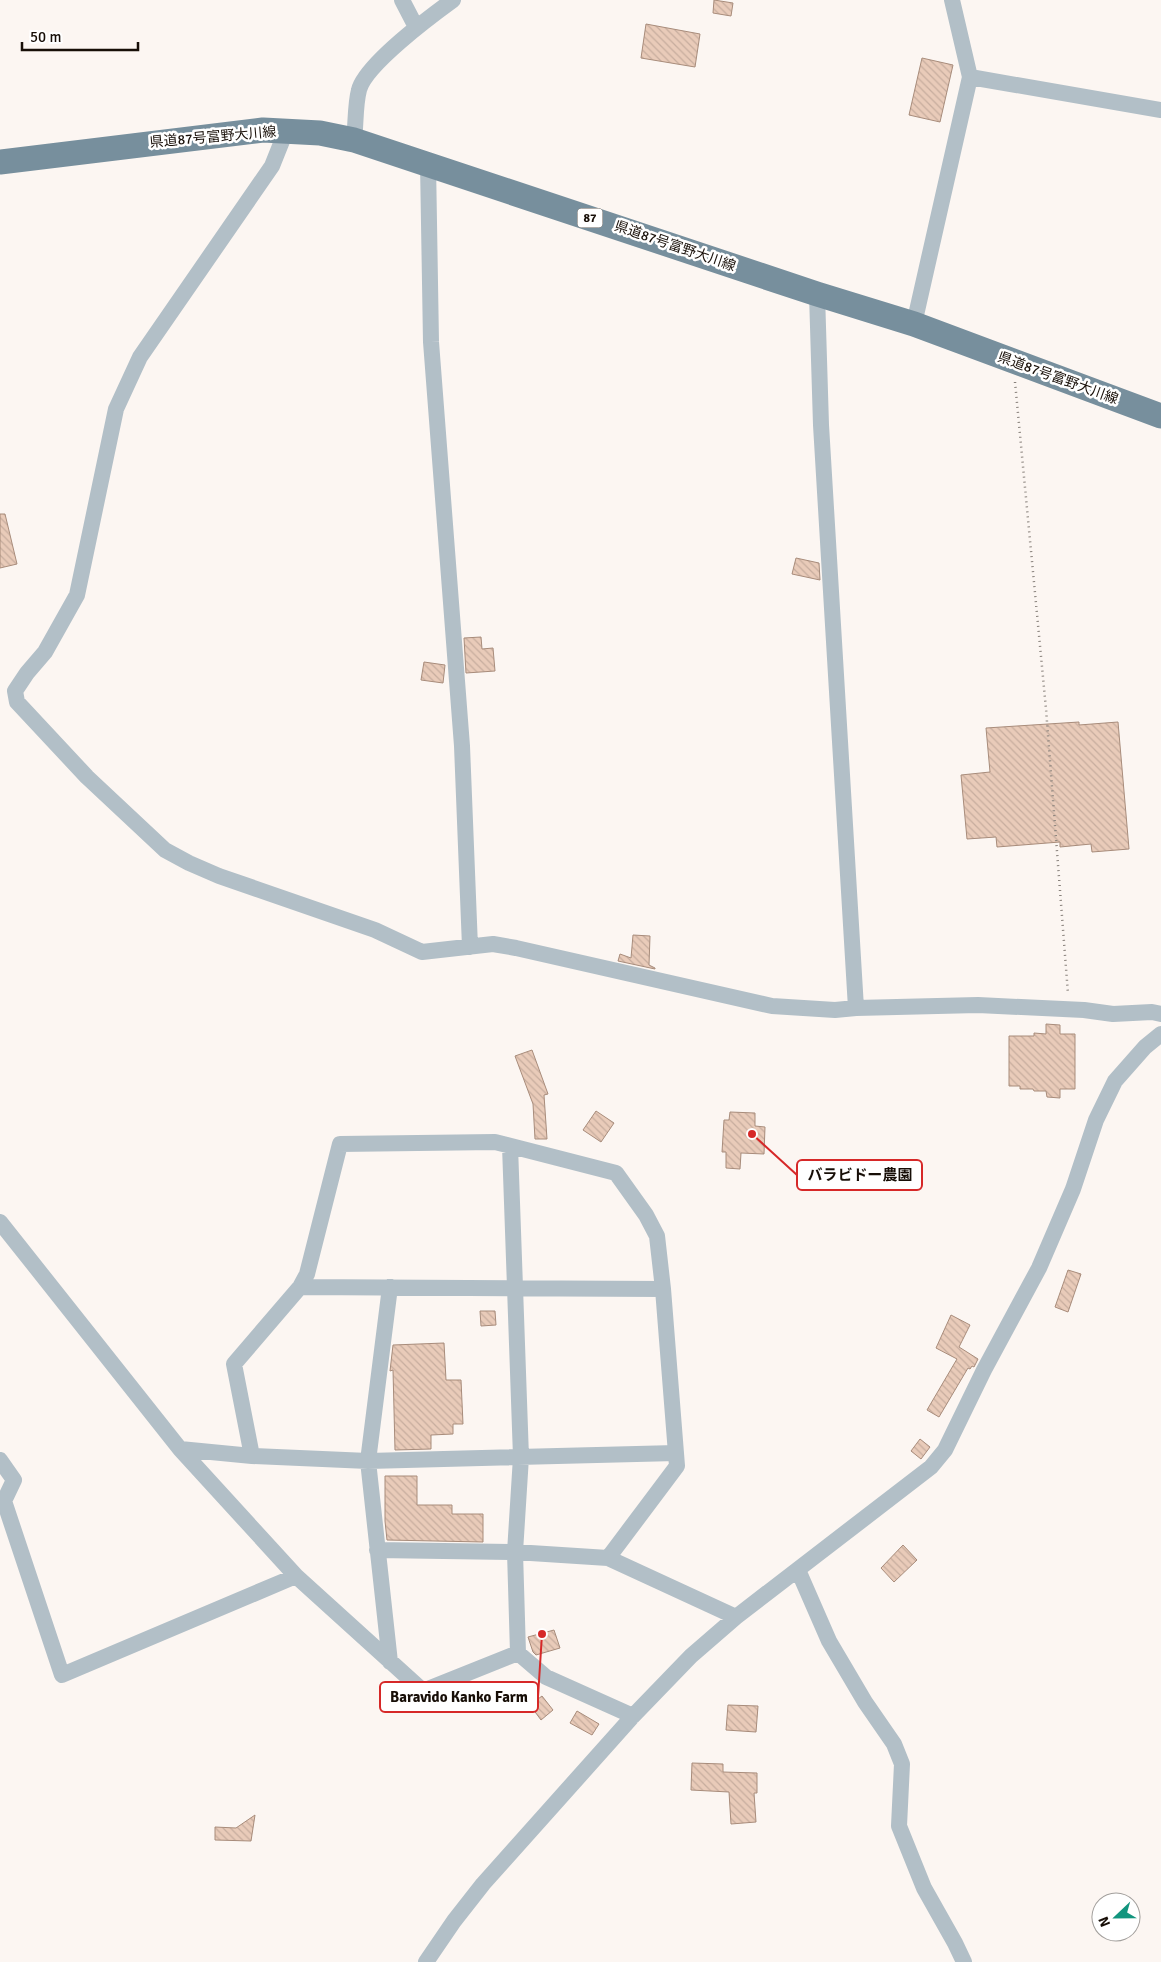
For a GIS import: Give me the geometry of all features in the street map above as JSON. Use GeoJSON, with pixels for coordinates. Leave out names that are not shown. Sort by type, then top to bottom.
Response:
{"type":"FeatureCollection","features":[{"type":"Feature","properties":{"kind":"main road","name":"県道87号富野大川線"},"geometry":{"type":"LineString","coordinates":[[0,162],[263,130],[320,133],[354,140],[428,163],[817,294],[914,324],[1161,416]]}},
{"type":"Feature","properties":{"kind":"street"},"geometry":{"type":"LineString","coordinates":[[402,0],[416,27]]}},
{"type":"Feature","properties":{"kind":"street"},"geometry":{"type":"LineString","coordinates":[[354,140],[359,89],[364,76],[416,27],[453,0]]}},
{"type":"Feature","properties":{"kind":"street"},"geometry":{"type":"LineString","coordinates":[[914,324],[970,77],[952,0]]}},
{"type":"Feature","properties":{"kind":"street"},"geometry":{"type":"LineString","coordinates":[[970,77],[1161,110]]}},
{"type":"Feature","properties":{"kind":"street"},"geometry":{"type":"LineString","coordinates":[[286,130],[272,166],[140,357],[116,409],[77,595],[45,652],[15,691],[17,702],[94,784],[165,850],[189,864],[375,930],[422,952],[493,944],[772,1006],[835,1010],[978,1005],[1069,1011],[1084,1010],[1113,1014],[1152,1012],[1161,1014]]}},
{"type":"Feature","properties":{"kind":"street"},"geometry":{"type":"LineString","coordinates":[[428,163],[431,342],[462,746],[470,947]]}},
{"type":"Feature","properties":{"kind":"street"},"geometry":{"type":"LineString","coordinates":[[817,294],[821,425],[856,1008]]}},
{"type":"Feature","properties":{"kind":"street"},"geometry":{"type":"LineString","coordinates":[[426,1962],[454,1921],[483,1884],[633,1716],[691,1656],[736,1617],[931,1467],[945,1450],[1039,1268],[1073,1189],[1096,1120],[1115,1081],[1146,1046],[1161,1034]]}},
{"type":"Feature","properties":{"kind":"street"},"geometry":{"type":"LineString","coordinates":[[252,1456],[234,1364],[300,1287],[307,1274],[340,1144],[495,1142],[616,1173],[646,1215],[657,1236],[677,1466],[608,1558]]}},
{"type":"Feature","properties":{"kind":"street"},"geometry":{"type":"LineString","coordinates":[[510,1146],[521,1458],[515,1552],[518,1653],[546,1677],[633,1716]]}},
{"type":"Feature","properties":{"kind":"street"},"geometry":{"type":"LineString","coordinates":[[0,1222],[180,1449],[296,1576],[423,1691],[518,1653]]}},
{"type":"Feature","properties":{"kind":"street"},"geometry":{"type":"LineString","coordinates":[[300,1287],[663,1289]]}},
{"type":"Feature","properties":{"kind":"street"},"geometry":{"type":"LineString","coordinates":[[390,1287],[368,1461],[390,1662]]}},
{"type":"Feature","properties":{"kind":"street"},"geometry":{"type":"LineString","coordinates":[[180,1449],[252,1456],[368,1461],[676,1453]]}},
{"type":"Feature","properties":{"kind":"street"},"geometry":{"type":"LineString","coordinates":[[0,1460],[14,1480],[4,1501],[62,1675],[296,1576]]}},
{"type":"Feature","properties":{"kind":"street"},"geometry":{"type":"LineString","coordinates":[[377,1550],[515,1552],[608,1558],[736,1617]]}},
{"type":"Feature","properties":{"kind":"street"},"geometry":{"type":"LineString","coordinates":[[798,1570],[829,1641],[865,1702],[894,1744],[902,1764],[899,1826],[924,1888],[956,1943],[964,1962]]}},
{"type":"Feature","properties":{"kind":"path"},"geometry":{"type":"LineString","coordinates":[[1013,362],[1046,708],[1069,1011]]}},
{"type":"Feature","properties":{"kind":"building"},"geometry":{"type":"Polygon","coordinates":[[[714,0],[733,3],[731,16],[713,13],[714,0]]]}},
{"type":"Feature","properties":{"kind":"building"},"geometry":{"type":"Polygon","coordinates":[[[646,24],[700,34],[695,67],[641,58],[646,24]]]}},
{"type":"Feature","properties":{"kind":"building"},"geometry":{"type":"Polygon","coordinates":[[[922,58],[953,65],[940,122],[909,115],[922,58]]]}},
{"type":"Feature","properties":{"kind":"building"},"geometry":{"type":"Polygon","coordinates":[[[0,514],[5,514],[17,564],[0,568],[0,514]]]}},
{"type":"Feature","properties":{"kind":"building"},"geometry":{"type":"Polygon","coordinates":[[[796,558],[819,563],[820,580],[792,574],[796,558]]]}},
{"type":"Feature","properties":{"kind":"building"},"geometry":{"type":"Polygon","coordinates":[[[481,637],[482,649],[493,648],[495,671],[466,673],[464,638],[481,637]]]}},
{"type":"Feature","properties":{"kind":"building"},"geometry":{"type":"Polygon","coordinates":[[[424,662],[445,665],[443,683],[421,680],[424,662]]]}},
{"type":"Feature","properties":{"kind":"building"},"geometry":{"type":"Polygon","coordinates":[[[1079,722],[1079,725],[1118,722],[1129,849],[1092,852],[1091,844],[1060,847],[1060,842],[997,847],[996,837],[967,839],[961,775],[990,772],[986,728],[1079,722]]]}},
{"type":"Feature","properties":{"kind":"building"},"geometry":{"type":"Polygon","coordinates":[[[633,935],[650,936],[649,965],[655,969],[618,961],[620,954],[631,958],[633,935]]]}},
{"type":"Feature","properties":{"kind":"building"},"geometry":{"type":"Polygon","coordinates":[[[1046,1024],[1060,1025],[1060,1034],[1075,1034],[1075,1089],[1060,1089],[1060,1098],[1047,1097],[1046,1091],[1034,1091],[1033,1089],[1020,1089],[1020,1086],[1009,1086],[1009,1036],[1034,1036],[1034,1033],[1046,1034],[1046,1024]]]}},
{"type":"Feature","properties":{"kind":"building"},"geometry":{"type":"Polygon","coordinates":[[[532,1050],[548,1094],[544,1095],[547,1139],[535,1139],[533,1104],[515,1056],[532,1050]]]}},
{"type":"Feature","properties":{"kind":"building"},"geometry":{"type":"Polygon","coordinates":[[[596,1111],[614,1123],[601,1142],[583,1130],[596,1111]]]}},
{"type":"Feature","properties":{"kind":"building"},"geometry":{"type":"Polygon","coordinates":[[[730,1112],[755,1113],[755,1126],[765,1127],[764,1154],[741,1153],[740,1169],[726,1168],[726,1152],[722,1152],[724,1120],[729,1120],[730,1112]]]}},
{"type":"Feature","properties":{"kind":"building"},"geometry":{"type":"Polygon","coordinates":[[[1068,1270],[1081,1274],[1068,1312],[1055,1307],[1068,1270]]]}},
{"type":"Feature","properties":{"kind":"building"},"geometry":{"type":"Polygon","coordinates":[[[480,1311],[495,1311],[496,1325],[481,1326],[480,1311]]]}},
{"type":"Feature","properties":{"kind":"building"},"geometry":{"type":"Polygon","coordinates":[[[951,1315],[970,1325],[959,1347],[978,1359],[974,1367],[968,1368],[939,1417],[927,1410],[957,1359],[936,1348],[951,1315]]]}},
{"type":"Feature","properties":{"kind":"building"},"geometry":{"type":"Polygon","coordinates":[[[444,1343],[446,1380],[461,1380],[463,1424],[453,1424],[453,1434],[431,1435],[431,1449],[395,1450],[393,1370],[390,1371],[393,1345],[444,1343]]]}},
{"type":"Feature","properties":{"kind":"building"},"geometry":{"type":"Polygon","coordinates":[[[920,1439],[930,1447],[921,1459],[911,1451],[920,1439]]]}},
{"type":"Feature","properties":{"kind":"building"},"geometry":{"type":"Polygon","coordinates":[[[385,1476],[417,1476],[417,1505],[452,1505],[452,1514],[483,1514],[483,1542],[387,1540],[385,1476]]]}},
{"type":"Feature","properties":{"kind":"building"},"geometry":{"type":"Polygon","coordinates":[[[903,1545],[917,1560],[894,1582],[881,1568],[903,1545]]]}},
{"type":"Feature","properties":{"kind":"building"},"geometry":{"type":"Polygon","coordinates":[[[554,1630],[560,1648],[536,1655],[533,1652],[528,1637],[554,1630]]]}},
{"type":"Feature","properties":{"kind":"building"},"geometry":{"type":"Polygon","coordinates":[[[542,1696],[553,1710],[541,1720],[530,1705],[542,1696]]]}},
{"type":"Feature","properties":{"kind":"building"},"geometry":{"type":"Polygon","coordinates":[[[728,1705],[758,1706],[756,1732],[726,1730],[728,1705]]]}},
{"type":"Feature","properties":{"kind":"building"},"geometry":{"type":"Polygon","coordinates":[[[577,1711],[599,1724],[592,1735],[570,1723],[577,1711]]]}},
{"type":"Feature","properties":{"kind":"building"},"geometry":{"type":"Polygon","coordinates":[[[692,1763],[723,1764],[723,1772],[757,1773],[757,1793],[754,1793],[756,1822],[731,1824],[729,1792],[691,1790],[692,1763]]]}},
{"type":"Feature","properties":{"kind":"building"},"geometry":{"type":"Polygon","coordinates":[[[255,1815],[251,1841],[215,1840],[215,1827],[236,1828],[255,1815]]]}},
{"type":"Feature","properties":{"kind":"place","name":"バラビドー農園"},"geometry":{"type":"Point","coordinates":[752,1134]}},
{"type":"Feature","properties":{"kind":"place","name":"Baravido Kanko Farm"},"geometry":{"type":"Point","coordinates":[542,1634]}}]}
